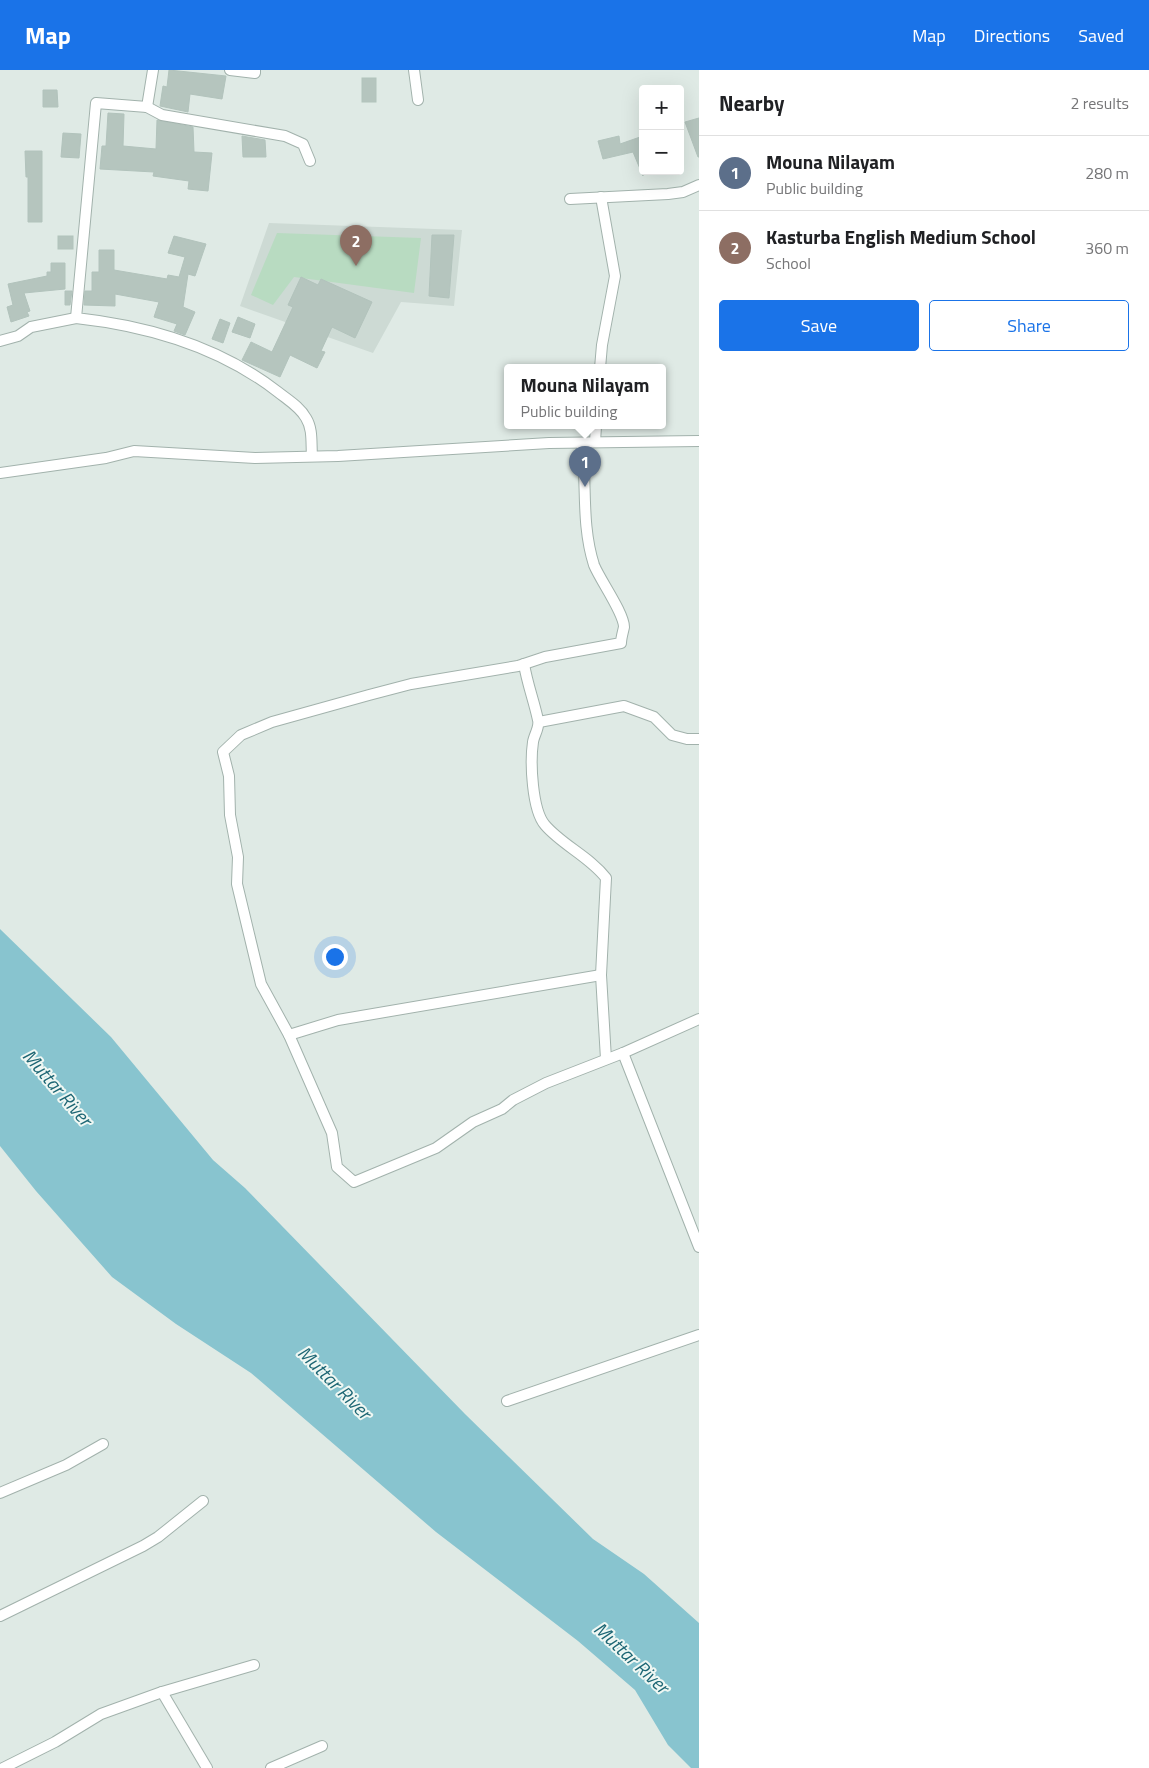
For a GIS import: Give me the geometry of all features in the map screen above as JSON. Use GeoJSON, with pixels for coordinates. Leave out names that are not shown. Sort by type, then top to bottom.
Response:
{"type":"FeatureCollection","features":[{"type":"Feature","properties":{"kind":"street"},"geometry":{"type":"LineString","coordinates":[[147,107],[153,70]]}},
{"type":"Feature","properties":{"kind":"street"},"geometry":{"type":"LineString","coordinates":[[230,70],[255,73],[255,70]]}},
{"type":"Feature","properties":{"kind":"street"},"geometry":{"type":"LineString","coordinates":[[414,70],[418,100]]}},
{"type":"Feature","properties":{"kind":"street"},"geometry":{"type":"LineString","coordinates":[[76,318],[96,103],[147,107],[162,115],[285,136],[303,144],[310,161]]}},
{"type":"Feature","properties":{"kind":"street"},"geometry":{"type":"LineString","coordinates":[[570,199],[668,194],[683,192],[699,185]]}},
{"type":"Feature","properties":{"kind":"street"},"geometry":{"type":"LineString","coordinates":[[600,364],[615,276],[601,197]]}},
{"type":"Feature","properties":{"kind":"street"},"geometry":{"type":"LineString","coordinates":[[0,341],[18,336],[31,327],[76,318],[127,325],[169,336],[209,350],[257,375],[298,407],[306,418],[311,432],[312,456]]}},
{"type":"Feature","properties":{"kind":"street"},"geometry":{"type":"LineString","coordinates":[[595,442],[596,429]]}},
{"type":"Feature","properties":{"kind":"street"},"geometry":{"type":"LineString","coordinates":[[0,473],[106,458],[134,452],[255,458],[338,456],[464,447],[595,442],[699,441]]}},
{"type":"Feature","properties":{"kind":"street"},"geometry":{"type":"LineString","coordinates":[[582,443],[586,470],[583,500],[586,523],[594,565],[624,626],[620,643],[545,657],[524,664],[412,684],[272,722],[240,735],[223,752],[229,776],[230,816],[238,857],[237,884],[261,984],[289,1036],[332,1133],[337,1167],[354,1182],[436,1148],[473,1122],[502,1109],[513,1100],[699,1019]]}},
{"type":"Feature","properties":{"kind":"street"},"geometry":{"type":"LineString","coordinates":[[524,664],[529,692],[539,722],[533,743],[536,806],[545,824],[582,857],[600,869],[606,878],[601,976],[606,1059]]}},
{"type":"Feature","properties":{"kind":"street"},"geometry":{"type":"LineString","coordinates":[[539,722],[624,706],[654,717],[672,735],[687,739],[699,739]]}},
{"type":"Feature","properties":{"kind":"street"},"geometry":{"type":"LineString","coordinates":[[289,1036],[338,1020],[601,976]]}},
{"type":"Feature","properties":{"kind":"street"},"geometry":{"type":"LineString","coordinates":[[623,1053],[699,1247]]}},
{"type":"Feature","properties":{"kind":"street"},"geometry":{"type":"LineString","coordinates":[[507,1401],[699,1334]]}},
{"type":"Feature","properties":{"kind":"street"},"geometry":{"type":"LineString","coordinates":[[0,1493],[58,1469],[103,1444]]}},
{"type":"Feature","properties":{"kind":"street"},"geometry":{"type":"LineString","coordinates":[[0,1616],[158,1538],[203,1501]]}},
{"type":"Feature","properties":{"kind":"street"},"geometry":{"type":"LineString","coordinates":[[3,1768],[54,1742],[102,1714],[162,1692],[254,1665]]}},
{"type":"Feature","properties":{"kind":"street"},"geometry":{"type":"LineString","coordinates":[[162,1692],[207,1768]]}},
{"type":"Feature","properties":{"kind":"street"},"geometry":{"type":"LineString","coordinates":[[271,1768],[322,1746]]}},
{"type":"Feature","properties":{"kind":"shaded area"},"geometry":{"type":"Polygon","coordinates":[[[269,223],[462,230],[454,306],[401,302],[373,353],[240,306],[269,223]]]}},
{"type":"Feature","properties":{"kind":"green space"},"geometry":{"type":"Polygon","coordinates":[[[277,233],[421,238],[414,293],[294,277],[273,305],[251,295],[277,233]]]}},
{"type":"Feature","properties":{"kind":"water","name":"Muttar River"},"geometry":{"type":"Polygon","coordinates":[[[0,929],[111,1037],[213,1160],[245,1188],[465,1414],[593,1539],[644,1574],[699,1623],[699,1768],[691,1768],[668,1745],[635,1690],[578,1641],[436,1532],[251,1373],[176,1324],[112,1277],[36,1191],[0,1146],[0,929]]]}},
{"type":"Feature","properties":{"kind":"building"},"geometry":{"type":"Polygon","coordinates":[[[169,70],[226,76],[222,99],[190,94],[188,112],[160,106],[163,86],[167,87],[169,70]]]}},
{"type":"Feature","properties":{"kind":"building"},"geometry":{"type":"Polygon","coordinates":[[[362,78],[376,78],[376,102],[362,102],[362,78]]]}},
{"type":"Feature","properties":{"kind":"building"},"geometry":{"type":"Polygon","coordinates":[[[43,90],[57,90],[58,107],[43,107],[43,90]]]}},
{"type":"Feature","properties":{"kind":"building"},"geometry":{"type":"Polygon","coordinates":[[[108,113],[124,114],[123,146],[156,149],[157,120],[193,127],[194,152],[212,153],[208,191],[188,189],[189,181],[153,176],[154,172],[100,169],[102,146],[106,146],[108,113]]]}},
{"type":"Feature","properties":{"kind":"building"},"geometry":{"type":"Polygon","coordinates":[[[699,118],[699,157],[698,157],[685,122],[699,118]]]}},
{"type":"Feature","properties":{"kind":"building"},"geometry":{"type":"Polygon","coordinates":[[[63,133],[81,134],[79,158],[61,157],[63,133]]]}},
{"type":"Feature","properties":{"kind":"building"},"geometry":{"type":"Polygon","coordinates":[[[242,136],[265,140],[266,157],[243,157],[242,136]]]}},
{"type":"Feature","properties":{"kind":"building"},"geometry":{"type":"Polygon","coordinates":[[[619,136],[620,144],[639,137],[639,166],[633,152],[603,159],[598,141],[619,136]]]}},
{"type":"Feature","properties":{"kind":"building"},"geometry":{"type":"Polygon","coordinates":[[[25,151],[42,151],[42,222],[28,222],[28,177],[26,177],[25,151]]]}},
{"type":"Feature","properties":{"kind":"building"},"geometry":{"type":"Polygon","coordinates":[[[432,235],[454,235],[449,298],[429,296],[432,235]]]}},
{"type":"Feature","properties":{"kind":"building"},"geometry":{"type":"Polygon","coordinates":[[[58,236],[73,236],[73,249],[58,249],[58,236]]]}},
{"type":"Feature","properties":{"kind":"building"},"geometry":{"type":"Polygon","coordinates":[[[174,236],[206,244],[195,276],[188,274],[183,307],[195,312],[185,335],[174,331],[177,324],[154,317],[159,302],[115,294],[115,306],[84,305],[85,291],[92,291],[92,272],[99,272],[99,250],[114,250],[114,270],[167,279],[168,275],[179,277],[185,257],[168,253],[174,236]]]}},
{"type":"Feature","properties":{"kind":"building"},"geometry":{"type":"Polygon","coordinates":[[[51,263],[65,263],[65,289],[24,293],[30,311],[27,312],[29,316],[11,322],[7,307],[13,305],[8,284],[47,276],[47,272],[51,272],[51,263]]]}},
{"type":"Feature","properties":{"kind":"building"},"geometry":{"type":"Polygon","coordinates":[[[301,277],[318,285],[321,279],[372,302],[355,338],[332,327],[321,351],[325,352],[317,368],[290,355],[280,377],[242,360],[251,342],[272,352],[293,307],[288,305],[301,277]]]}},
{"type":"Feature","properties":{"kind":"building"},"geometry":{"type":"Polygon","coordinates":[[[65,291],[72,291],[70,305],[65,305],[65,291]]]}},
{"type":"Feature","properties":{"kind":"building"},"geometry":{"type":"Polygon","coordinates":[[[238,317],[255,324],[250,338],[232,332],[238,317]]]}},
{"type":"Feature","properties":{"kind":"building"},"geometry":{"type":"Polygon","coordinates":[[[220,319],[230,323],[223,343],[212,339],[220,319]]]}},
{"type":"Feature","properties":{"kind":"place","name":"Kasturba English Medium School"},"geometry":{"type":"Point","coordinates":[356,266]}},
{"type":"Feature","properties":{"kind":"place","name":"Mouna Nilayam"},"geometry":{"type":"Point","coordinates":[585,487]}}]}
